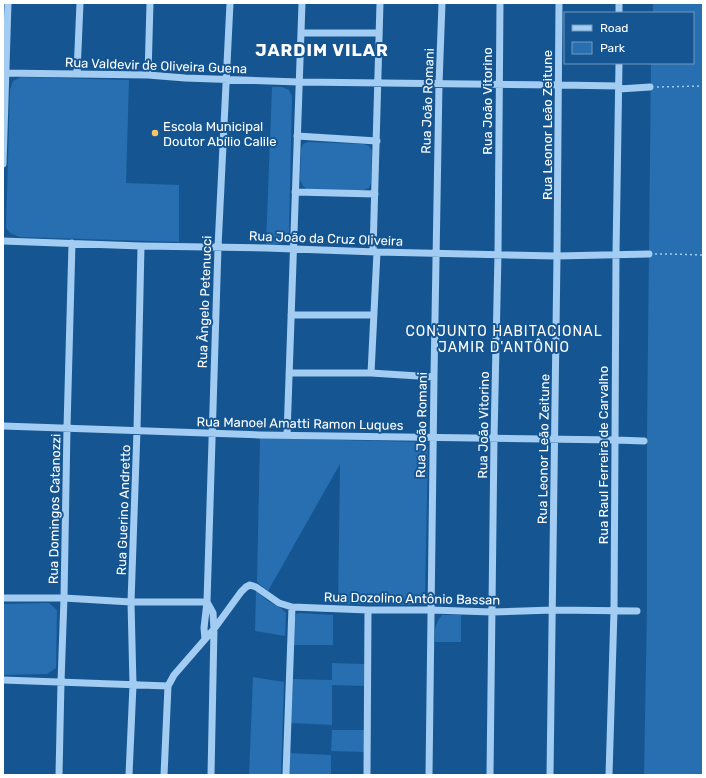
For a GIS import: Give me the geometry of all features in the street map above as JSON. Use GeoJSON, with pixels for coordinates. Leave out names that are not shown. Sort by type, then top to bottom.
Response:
{"type":"FeatureCollection","features":[{"type":"Feature","properties":{"kind":"street"},"geometry":{"type":"LineString","coordinates":[[3,164],[4,73],[8,3]]}},
{"type":"Feature","properties":{"kind":"street"},"geometry":{"type":"LineString","coordinates":[[77,73],[80,3]]}},
{"type":"Feature","properties":{"kind":"street"},"geometry":{"type":"LineString","coordinates":[[148,75],[150,3]]}},
{"type":"Feature","properties":{"kind":"street","name":"Rua Ângelo Petenucci"},"geometry":{"type":"LineString","coordinates":[[205,639],[204,628],[207,602],[218,247],[230,3]]}},
{"type":"Feature","properties":{"kind":"street"},"geometry":{"type":"LineString","coordinates":[[287,435],[302,3]]}},
{"type":"Feature","properties":{"kind":"street"},"geometry":{"type":"LineString","coordinates":[[371,373],[374,315],[375,194],[380,3]]}},
{"type":"Feature","properties":{"kind":"street","name":"Rua João Romani"},"geometry":{"type":"LineString","coordinates":[[429,775],[436,253],[442,3]]}},
{"type":"Feature","properties":{"kind":"street","name":"Rua João Vitorino"},"geometry":{"type":"LineString","coordinates":[[490,775],[498,254],[500,3]]}},
{"type":"Feature","properties":{"kind":"street","name":"Rua Leonor Leão Zeitune"},"geometry":{"type":"LineString","coordinates":[[550,775],[559,3]]}},
{"type":"Feature","properties":{"kind":"street"},"geometry":{"type":"LineString","coordinates":[[301,33],[379,33]]}},
{"type":"Feature","properties":{"kind":"street","name":"Rua Raul Ferreira de Carvalho"},"geometry":{"type":"LineString","coordinates":[[608,775],[614,611],[616,254],[619,64]]}},
{"type":"Feature","properties":{"kind":"street","name":"Rua Valdevir de Oliveira Guena"},"geometry":{"type":"LineString","coordinates":[[4,73],[148,75],[227,80],[299,82],[559,85],[619,88],[650,87]]}},
{"type":"Feature","properties":{"kind":"street"},"geometry":{"type":"LineString","coordinates":[[297,136],[377,141]]}},
{"type":"Feature","properties":{"kind":"street"},"geometry":{"type":"LineString","coordinates":[[295,192],[375,194]]}},
{"type":"Feature","properties":{"kind":"street","name":"Rua João da Cruz Oliveira"},"geometry":{"type":"LineString","coordinates":[[3,241],[141,246],[557,256],[649,254]]}},
{"type":"Feature","properties":{"kind":"street","name":"Rua Domingos Catanozzi"},"geometry":{"type":"LineString","coordinates":[[59,775],[72,243]]}},
{"type":"Feature","properties":{"kind":"street","name":"Rua Guerino Andretto"},"geometry":{"type":"LineString","coordinates":[[129,775],[133,684],[131,602],[141,246]]}},
{"type":"Feature","properties":{"kind":"street"},"geometry":{"type":"LineString","coordinates":[[291,315],[374,315]]}},
{"type":"Feature","properties":{"kind":"street"},"geometry":{"type":"LineString","coordinates":[[289,373],[371,373],[434,377]]}},
{"type":"Feature","properties":{"kind":"street","name":"Rua Manoel Amatti Ramon Luques"},"geometry":{"type":"LineString","coordinates":[[3,426],[287,435],[644,441]]}},
{"type":"Feature","properties":{"kind":"street","name":"Rua Dozolino Antônio Bassan"},"geometry":{"type":"LineString","coordinates":[[214,629],[241,592],[250,585],[256,587],[279,603],[292,607],[492,612],[553,610],[638,611]]}},
{"type":"Feature","properties":{"kind":"street"},"geometry":{"type":"LineString","coordinates":[[3,598],[64,598],[131,602],[207,602]]}},
{"type":"Feature","properties":{"kind":"street","name":"Rua Ângelo Petenucci"},"geometry":{"type":"LineString","coordinates":[[207,602],[213,613],[214,629],[211,775]]}},
{"type":"Feature","properties":{"kind":"street"},"geometry":{"type":"LineString","coordinates":[[286,775],[292,607]]}},
{"type":"Feature","properties":{"kind":"street"},"geometry":{"type":"LineString","coordinates":[[367,775],[368,610]]}},
{"type":"Feature","properties":{"kind":"street"},"geometry":{"type":"LineString","coordinates":[[164,775],[168,686],[174,675],[214,629]]}},
{"type":"Feature","properties":{"kind":"street"},"geometry":{"type":"LineString","coordinates":[[3,680],[168,686]]}},
{"type":"Feature","properties":{"kind":"path"},"geometry":{"type":"LineString","coordinates":[[650,87],[703,86]]}},
{"type":"Feature","properties":{"kind":"path"},"geometry":{"type":"LineString","coordinates":[[649,254],[703,255]]}},
{"type":"Feature","properties":{"kind":"green space"},"geometry":{"type":"Polygon","coordinates":[[[653,3],[703,3],[703,775],[644,775],[647,607],[647,433],[651,64],[694,64],[694,12],[653,12],[653,3]]]}},
{"type":"Feature","properties":{"kind":"green space"},"geometry":{"type":"Polygon","coordinates":[[[21,77],[129,80],[126,183],[179,185],[179,242],[19,237],[10,233],[6,228],[10,90],[13,81],[21,77]]]}},
{"type":"Feature","properties":{"kind":"green space"},"geometry":{"type":"Polygon","coordinates":[[[272,87],[282,87],[289,90],[292,96],[289,231],[288,239],[281,244],[266,244],[272,87]]]}},
{"type":"Feature","properties":{"kind":"green space"},"geometry":{"type":"Polygon","coordinates":[[[308,142],[363,144],[369,146],[372,151],[371,183],[369,188],[360,191],[307,189],[303,186],[300,180],[301,149],[303,144],[308,142]]]}},
{"type":"Feature","properties":{"kind":"green space"},"geometry":{"type":"Polygon","coordinates":[[[260,438],[422,442],[426,444],[428,448],[425,596],[417,605],[338,604],[340,464],[268,591],[257,582],[260,438]]]}},
{"type":"Feature","properties":{"kind":"green space"},"geometry":{"type":"Polygon","coordinates":[[[256,591],[286,613],[285,636],[255,631],[256,591]]]}},
{"type":"Feature","properties":{"kind":"green space"},"geometry":{"type":"Polygon","coordinates":[[[49,603],[57,610],[56,668],[47,674],[3,675],[3,604],[49,603]]]}},
{"type":"Feature","properties":{"kind":"green space"},"geometry":{"type":"Polygon","coordinates":[[[296,614],[333,615],[333,645],[294,645],[295,618],[296,614]]]}},
{"type":"Feature","properties":{"kind":"green space"},"geometry":{"type":"Polygon","coordinates":[[[442,615],[461,615],[461,642],[435,642],[436,625],[442,615]]]}},
{"type":"Feature","properties":{"kind":"green space"},"geometry":{"type":"Polygon","coordinates":[[[332,663],[364,664],[364,686],[332,685],[332,725],[291,723],[293,679],[332,680],[332,663]]]}},
{"type":"Feature","properties":{"kind":"green space"},"geometry":{"type":"Polygon","coordinates":[[[253,677],[284,682],[281,775],[249,775],[253,677]]]}},
{"type":"Feature","properties":{"kind":"green space"},"geometry":{"type":"Polygon","coordinates":[[[332,730],[364,730],[364,752],[331,751],[332,730]]]}},
{"type":"Feature","properties":{"kind":"green space"},"geometry":{"type":"Polygon","coordinates":[[[290,753],[331,755],[331,775],[290,775],[290,753]]]}},
{"type":"Feature","properties":{"kind":"place","name":"Escola Municipal Doutor Abílio Calile"},"geometry":{"type":"Point","coordinates":[155,133]}},
{"type":"Feature","properties":{"kind":"district","name":"JARDIM VILAR"},"geometry":{"type":"Point","coordinates":[322,50]}},
{"type":"Feature","properties":{"kind":"district","name":"CONJUNTO HABITACIONAL JAMIR D'ANTÔNIO"},"geometry":{"type":"Point","coordinates":[504,340]}}]}
